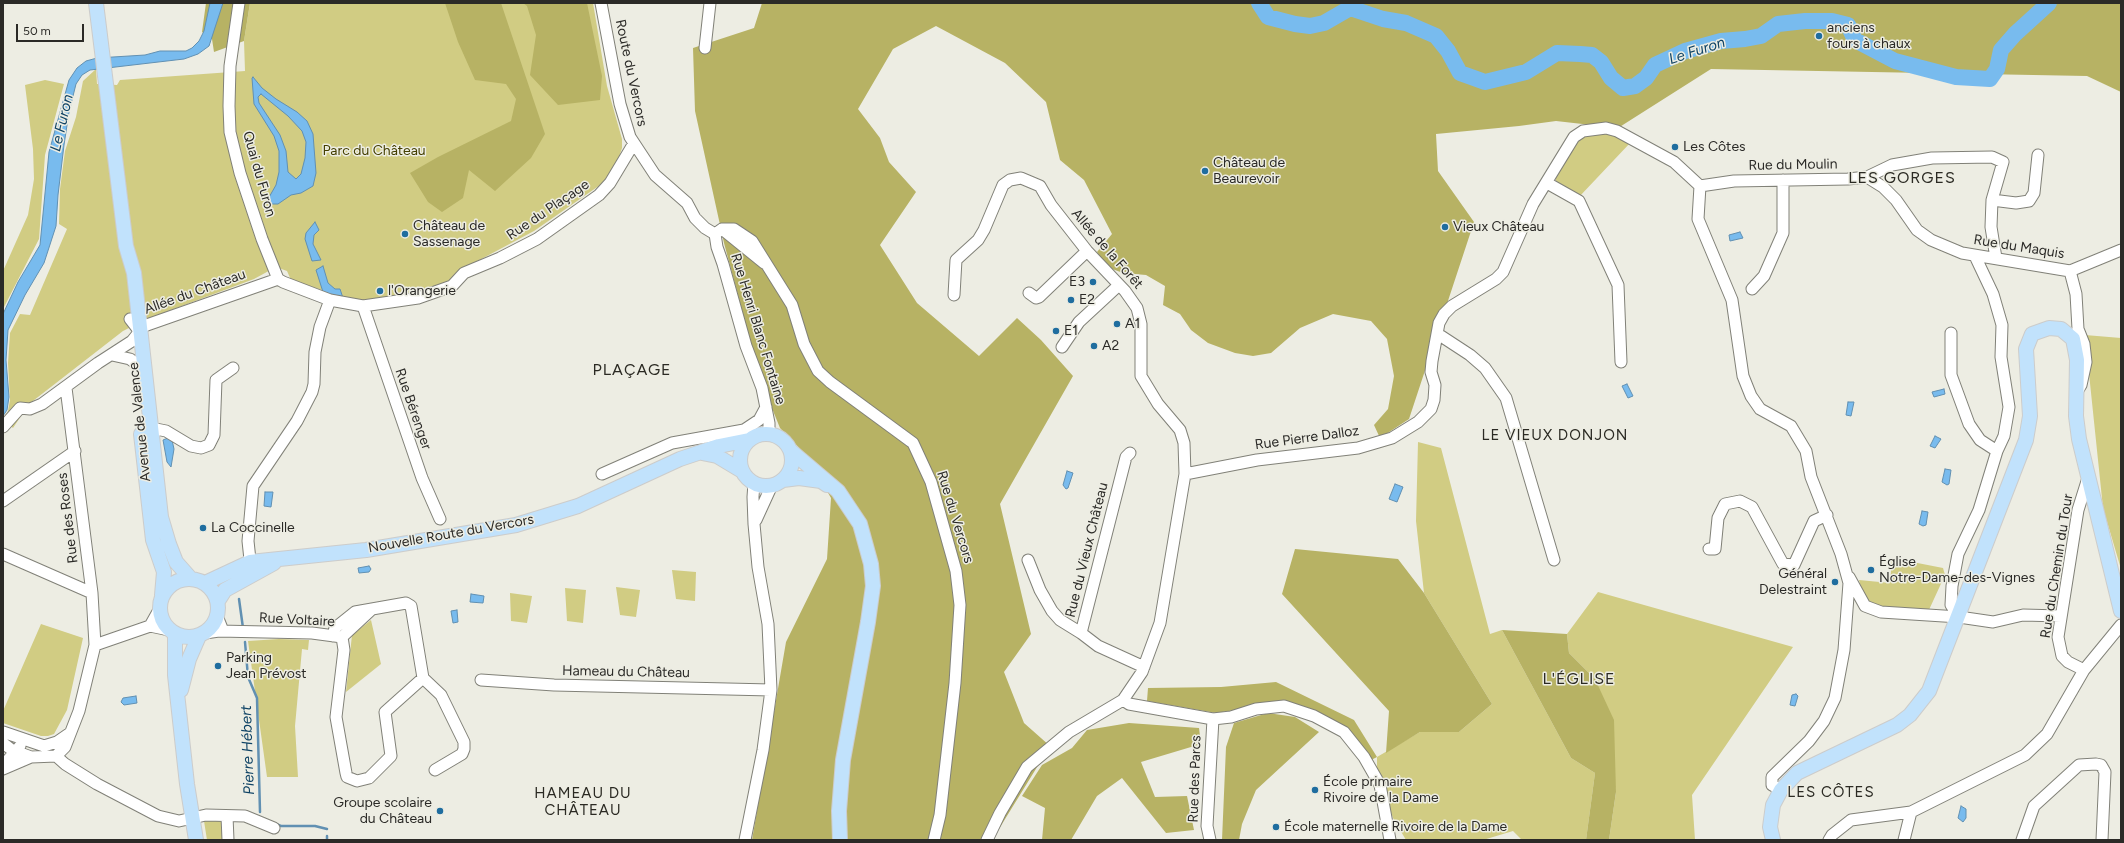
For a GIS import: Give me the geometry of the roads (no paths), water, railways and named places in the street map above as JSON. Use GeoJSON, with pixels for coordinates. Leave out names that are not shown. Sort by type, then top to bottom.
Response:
{"type":"FeatureCollection","features":[{"type":"Feature","properties":{"kind":"main road","name":"Avenue de Valence"},"geometry":{"type":"LineString","coordinates":[[96,3],[126,246],[126,273],[130,319],[136,337],[134,362],[165,531],[176,562],[191,579]]}},
{"type":"Feature","properties":{"kind":"main road","name":"Avenue de Valence"},"geometry":{"type":"LineString","coordinates":[[126,246],[134,273],[136,337],[146,431],[153,540],[164,572],[162,595]]}},
{"type":"Feature","properties":{"kind":"main road"},"geometry":{"type":"LineString","coordinates":[[1773,840],[1770,827],[1773,805],[1781,790],[1797,773],[1885,732],[1910,715],[1929,691],[1959,617],[2026,440],[2030,416],[2026,349],[2032,334],[2048,328],[2061,329],[2073,339],[2076,360],[2076,416],[2079,439],[2121,611]]}},
{"type":"Feature","properties":{"kind":"main road"},"geometry":{"type":"LineString","coordinates":[[838,491],[821,481],[798,478],[763,486],[754,483],[747,478],[742,471],[739,460],[742,449],[749,440],[758,435],[769,434],[782,440],[790,451],[838,491],[860,524],[870,557],[873,586],[843,760],[839,811],[840,840]]}},
{"type":"Feature","properties":{"kind":"main road","name":"Nouvelle Route du Vercors"},"geometry":{"type":"LineString","coordinates":[[205,583],[283,558],[366,550],[516,525],[578,506],[680,459],[702,453],[719,446],[749,440]]}},
{"type":"Feature","properties":{"kind":"main road"},"geometry":{"type":"LineString","coordinates":[[778,482],[791,466],[790,451]]}},
{"type":"Feature","properties":{"kind":"main road"},"geometry":{"type":"LineString","coordinates":[[702,453],[717,456],[742,471]]}},
{"type":"Feature","properties":{"kind":"main road","name":"Nouvelle Route du Vercors"},"geometry":{"type":"LineString","coordinates":[[218,601],[225,590],[251,568]]}},
{"type":"Feature","properties":{"kind":"main road"},"geometry":{"type":"LineString","coordinates":[[178,702],[189,659],[202,634],[214,623],[217,616],[218,601],[211,588],[205,583],[191,579],[174,582],[162,595],[159,610],[161,618],[172,632],[183,637],[202,634]]}},
{"type":"Feature","properties":{"kind":"main road"},"geometry":{"type":"LineString","coordinates":[[172,632],[175,675],[187,784],[196,840]]}},
{"type":"Feature","properties":{"kind":"street","name":"Quai du Furon"},"geometry":{"type":"LineString","coordinates":[[239,3],[230,66],[230,132],[240,173],[262,239],[278,279]]}},
{"type":"Feature","properties":{"kind":"street","name":"Route du Vercors"},"geometry":{"type":"LineString","coordinates":[[601,3],[623,118],[630,137],[655,175],[687,202],[695,218],[705,228],[719,232]]}},
{"type":"Feature","properties":{"kind":"street"},"geometry":{"type":"LineString","coordinates":[[705,48],[710,3]]}},
{"type":"Feature","properties":{"kind":"street","name":"Rue Pierre Dalloz"},"geometry":{"type":"LineString","coordinates":[[1185,474],[1257,460],[1358,448],[1392,438],[1418,422],[1431,409],[1435,394],[1431,372],[1439,323],[1452,306],[1496,280],[1503,272],[1533,204],[1574,137],[1584,131],[1606,128],[1617,131],[1674,162],[1700,186]]}},
{"type":"Feature","properties":{"kind":"street","name":"Rue du Plaçage"},"geometry":{"type":"LineString","coordinates":[[278,279],[330,300],[363,306],[418,298],[452,286],[464,273],[500,258],[537,239],[599,195],[614,177],[634,143]]}},
{"type":"Feature","properties":{"kind":"street"},"geometry":{"type":"LineString","coordinates":[[1996,258],[1991,227],[1992,200],[2016,203],[2030,201],[2034,193],[2038,155]]}},
{"type":"Feature","properties":{"kind":"street","name":"Rue du Moulin"},"geometry":{"type":"LineString","coordinates":[[1700,186],[1734,181],[1867,177],[1892,165],[1932,158],[1992,157],[2003,162],[1992,200]]}},
{"type":"Feature","properties":{"kind":"street","name":"Rue du Maquis"},"geometry":{"type":"LineString","coordinates":[[1867,177],[1883,187],[1896,200],[1918,230],[1931,240],[1962,253],[1975,256],[1996,258],[2070,271],[2076,294],[2078,329],[2084,344],[2086,362],[2081,385],[2076,393]]}},
{"type":"Feature","properties":{"kind":"street","name":"Allée de la Forêt"},"geometry":{"type":"LineString","coordinates":[[954,295],[955,266],[958,256],[978,240],[984,230],[1003,185],[1010,180],[1021,178],[1040,186],[1051,205],[1087,251],[1133,301],[1140,316],[1141,376],[1158,404],[1180,430],[1183,438],[1185,474]]}},
{"type":"Feature","properties":{"kind":"street"},"geometry":{"type":"LineString","coordinates":[[1752,289],[1764,276],[1783,233],[1783,180]]}},
{"type":"Feature","properties":{"kind":"street"},"geometry":{"type":"LineString","coordinates":[[1547,183],[1579,201],[1618,285],[1621,362]]}},
{"type":"Feature","properties":{"kind":"street"},"geometry":{"type":"LineString","coordinates":[[1700,186],[1698,219],[1732,300],[1743,376],[1751,396],[1760,409],[1791,426],[1806,451],[1811,478],[1827,515],[1847,575],[1849,590],[1847,625],[1836,698],[1824,721],[1810,741],[1772,777],[1772,785],[1781,790]]}},
{"type":"Feature","properties":{"kind":"street","name":"Rue du Vercors"},"geometry":{"type":"LineString","coordinates":[[719,232],[765,264],[792,305],[804,344],[818,371],[830,382],[913,443],[931,482],[956,571],[960,605],[955,683],[940,815],[934,840]]}},
{"type":"Feature","properties":{"kind":"street","name":"Rue Henri Blanc Fontaine"},"geometry":{"type":"LineString","coordinates":[[719,232],[716,247],[723,264],[766,408],[769,434]]}},
{"type":"Feature","properties":{"kind":"street"},"geometry":{"type":"LineString","coordinates":[[2070,271],[2121,250]]}},
{"type":"Feature","properties":{"kind":"street"},"geometry":{"type":"LineString","coordinates":[[1029,293],[1036,298],[1038,297],[1087,251]]}},
{"type":"Feature","properties":{"kind":"street"},"geometry":{"type":"LineString","coordinates":[[1959,617],[1951,605],[1952,586],[1958,554],[1979,510],[1997,451],[2004,436],[2009,407],[2001,357],[2002,325],[1993,294],[1975,256]]}},
{"type":"Feature","properties":{"kind":"street","name":"Allée du Château"},"geometry":{"type":"LineString","coordinates":[[3,427],[20,408],[30,409],[42,404],[136,337],[144,326],[278,279]]}},
{"type":"Feature","properties":{"kind":"street"},"geometry":{"type":"LineString","coordinates":[[1062,346],[1078,322],[1119,285]]}},
{"type":"Feature","properties":{"kind":"street"},"geometry":{"type":"LineString","coordinates":[[251,568],[248,542],[253,486],[258,476],[297,421],[312,392],[314,384],[315,352],[320,327],[330,300]]}},
{"type":"Feature","properties":{"kind":"street","name":"Rue Bérenger"},"geometry":{"type":"LineString","coordinates":[[363,306],[422,478],[440,519]]}},
{"type":"Feature","properties":{"kind":"street"},"geometry":{"type":"LineString","coordinates":[[1951,333],[1951,375],[1969,424],[1980,440],[1997,451]]}},
{"type":"Feature","properties":{"kind":"street"},"geometry":{"type":"LineString","coordinates":[[1437,336],[1447,340],[1480,364],[1506,398],[1554,560]]}},
{"type":"Feature","properties":{"kind":"street"},"geometry":{"type":"LineString","coordinates":[[112,355],[130,358],[134,362]]}},
{"type":"Feature","properties":{"kind":"street"},"geometry":{"type":"LineString","coordinates":[[146,431],[166,431],[196,447],[201,448],[209,444],[214,435],[216,380],[233,368]]}},
{"type":"Feature","properties":{"kind":"street","name":"Rue des Roses"},"geometry":{"type":"LineString","coordinates":[[56,756],[64,747],[80,711],[95,645],[92,593],[66,388]]}},
{"type":"Feature","properties":{"kind":"street"},"geometry":{"type":"LineString","coordinates":[[602,474],[672,443],[744,430],[759,420],[766,408]]}},
{"type":"Feature","properties":{"kind":"street"},"geometry":{"type":"LineString","coordinates":[[3,501],[75,451]]}},
{"type":"Feature","properties":{"kind":"street","name":"Rue du Vieux Château"},"geometry":{"type":"LineString","coordinates":[[1130,453],[1126,457],[1081,633],[1098,646],[1144,667]]}},
{"type":"Feature","properties":{"kind":"street"},"geometry":{"type":"LineString","coordinates":[[987,840],[1000,812],[1027,767],[1069,732],[1124,700],[1144,667],[1160,623],[1185,474]]}},
{"type":"Feature","properties":{"kind":"street","name":"Rue du Chemin du Tour"},"geometry":{"type":"LineString","coordinates":[[2084,670],[2068,662],[2062,656],[2058,637],[2060,616],[2078,510],[2088,478]]}},
{"type":"Feature","properties":{"kind":"street"},"geometry":{"type":"LineString","coordinates":[[754,524],[778,482]]}},
{"type":"Feature","properties":{"kind":"street"},"geometry":{"type":"LineString","coordinates":[[745,840],[763,750],[771,690],[768,624],[758,567],[754,524],[754,483]]}},
{"type":"Feature","properties":{"kind":"street"},"geometry":{"type":"LineString","coordinates":[[1709,549],[1715,549],[1718,518],[1725,504],[1740,501],[1752,507],[1783,564],[1794,565],[1814,521],[1827,515]]}},
{"type":"Feature","properties":{"kind":"street"},"geometry":{"type":"LineString","coordinates":[[3,554],[92,593]]}},
{"type":"Feature","properties":{"kind":"street"},"geometry":{"type":"LineString","coordinates":[[1028,560],[1040,590],[1052,611],[1060,620],[1081,633]]}},
{"type":"Feature","properties":{"kind":"street"},"geometry":{"type":"LineString","coordinates":[[1847,575],[1865,606],[1881,612],[1959,617],[1993,622],[2023,615],[2060,616]]}},
{"type":"Feature","properties":{"kind":"street"},"geometry":{"type":"LineString","coordinates":[[338,637],[335,628],[355,612],[406,603],[411,606],[423,678],[441,695],[464,742],[462,754],[435,770]]}},
{"type":"Feature","properties":{"kind":"street"},"geometry":{"type":"LineString","coordinates":[[150,626],[159,610]]}},
{"type":"Feature","properties":{"kind":"street"},"geometry":{"type":"LineString","coordinates":[[217,616],[223,631]]}},
{"type":"Feature","properties":{"kind":"street"},"geometry":{"type":"LineString","coordinates":[[1829,840],[1832,835],[1851,820],[1911,812],[2026,755],[2047,734],[2084,670],[2121,625]]}},
{"type":"Feature","properties":{"kind":"street"},"geometry":{"type":"LineString","coordinates":[[95,645],[150,626],[172,632]]}},
{"type":"Feature","properties":{"kind":"street","name":"Rue Voltaire"},"geometry":{"type":"LineString","coordinates":[[202,634],[223,631],[312,633],[338,637],[344,650],[336,717],[346,773],[352,780],[369,778],[391,756],[385,712],[423,678]]}},
{"type":"Feature","properties":{"kind":"street","name":"Hameau du Château"},"geometry":{"type":"LineString","coordinates":[[481,680],[554,685],[771,690]]}},
{"type":"Feature","properties":{"kind":"street"},"geometry":{"type":"LineString","coordinates":[[1124,700],[1129,704],[1213,719],[1232,716],[1256,709],[1284,706],[1314,716],[1344,732],[1364,757],[1380,785],[1390,840]]}},
{"type":"Feature","properties":{"kind":"street","name":"Rue des Parcs"},"geometry":{"type":"LineString","coordinates":[[1210,840],[1207,826],[1213,719]]}},
{"type":"Feature","properties":{"kind":"street"},"geometry":{"type":"LineString","coordinates":[[3,732],[30,742],[49,746],[70,733]]}},
{"type":"Feature","properties":{"kind":"street"},"geometry":{"type":"LineString","coordinates":[[3,769],[15,751],[30,742]]}},
{"type":"Feature","properties":{"kind":"street"},"geometry":{"type":"LineString","coordinates":[[3,743],[15,751],[32,757]]}},
{"type":"Feature","properties":{"kind":"street"},"geometry":{"type":"LineString","coordinates":[[3,769],[32,757],[56,756],[64,764],[97,784],[158,816],[179,821],[193,818],[245,816],[274,828]]}},
{"type":"Feature","properties":{"kind":"street"},"geometry":{"type":"LineString","coordinates":[[2022,840],[2034,806],[2079,765],[2096,764],[2101,765],[2104,772],[2102,840]]}},
{"type":"Feature","properties":{"kind":"street"},"geometry":{"type":"LineString","coordinates":[[1904,840],[1911,812]]}},
{"type":"Feature","properties":{"kind":"street"},"geometry":{"type":"LineString","coordinates":[[227,816],[228,840]]}},
{"type":"Feature","properties":{"kind":"water"},"geometry":{"type":"Polygon","coordinates":[[[210,3],[223,3],[209,46],[198,54],[184,59],[90,70],[82,75],[76,84],[69,112],[64,145],[56,226],[44,263],[25,295],[8,330],[6,360],[9,397],[7,410],[3,416],[3,314],[18,282],[40,245],[49,152],[69,80],[77,68],[86,61],[97,58],[145,55],[160,51],[186,51],[192,48],[199,41],[204,31],[210,3]]]}},
{"type":"Feature","properties":{"kind":"water"},"geometry":{"type":"Polygon","coordinates":[[[253,77],[262,88],[276,99],[297,112],[307,121],[313,134],[316,173],[313,186],[301,193],[291,195],[278,204],[272,204],[268,199],[276,185],[279,172],[279,151],[274,136],[254,104],[253,77]],[[261,94],[258,97],[259,103],[280,135],[286,151],[288,172],[296,179],[301,174],[305,158],[306,142],[302,131],[288,116],[261,94]]]}},
{"type":"Feature","properties":{"kind":"water"},"geometry":{"type":"Polygon","coordinates":[[[315,222],[319,230],[314,235],[313,244],[321,260],[312,261],[305,239],[306,233],[315,222]]]}},
{"type":"Feature","properties":{"kind":"water"},"geometry":{"type":"Polygon","coordinates":[[[1740,232],[1743,238],[1730,241],[1729,235],[1740,232]]]}},
{"type":"Feature","properties":{"kind":"water"},"geometry":{"type":"Polygon","coordinates":[[[323,266],[328,283],[335,289],[340,289],[343,298],[323,292],[316,270],[323,266]]]}},
{"type":"Feature","properties":{"kind":"water"},"geometry":{"type":"Polygon","coordinates":[[[1627,384],[1633,396],[1628,398],[1622,386],[1627,384]]]}},
{"type":"Feature","properties":{"kind":"water"},"geometry":{"type":"Polygon","coordinates":[[[1944,389],[1945,394],[1934,397],[1932,392],[1944,389]]]}},
{"type":"Feature","properties":{"kind":"water"},"geometry":{"type":"Polygon","coordinates":[[[1848,402],[1854,402],[1851,416],[1846,415],[1848,402]]]}},
{"type":"Feature","properties":{"kind":"water"},"geometry":{"type":"Polygon","coordinates":[[[1935,436],[1941,439],[1935,448],[1930,446],[1935,436]]]}},
{"type":"Feature","properties":{"kind":"water"},"geometry":{"type":"Polygon","coordinates":[[[168,438],[172,440],[174,449],[171,467],[167,462],[163,440],[168,438]]]}},
{"type":"Feature","properties":{"kind":"water"},"geometry":{"type":"Polygon","coordinates":[[[1945,469],[1951,470],[1949,484],[1947,485],[1942,482],[1945,469]]]}},
{"type":"Feature","properties":{"kind":"water"},"geometry":{"type":"Polygon","coordinates":[[[1067,471],[1073,473],[1068,488],[1066,489],[1063,485],[1067,471]]]}},
{"type":"Feature","properties":{"kind":"water"},"geometry":{"type":"Polygon","coordinates":[[[1395,484],[1403,487],[1397,502],[1389,499],[1395,484]]]}},
{"type":"Feature","properties":{"kind":"water"},"geometry":{"type":"Polygon","coordinates":[[[265,492],[273,492],[271,507],[264,506],[265,492]]]}},
{"type":"Feature","properties":{"kind":"water"},"geometry":{"type":"Polygon","coordinates":[[[1922,511],[1928,512],[1926,525],[1923,526],[1919,524],[1922,511]]]}},
{"type":"Feature","properties":{"kind":"water"},"geometry":{"type":"Polygon","coordinates":[[[369,566],[371,569],[369,572],[359,573],[358,568],[369,566]]]}},
{"type":"Feature","properties":{"kind":"water"},"geometry":{"type":"Polygon","coordinates":[[[471,594],[484,596],[483,603],[470,602],[471,594]]]}},
{"type":"Feature","properties":{"kind":"water"},"geometry":{"type":"Polygon","coordinates":[[[457,610],[458,622],[453,623],[451,611],[457,610]]]}},
{"type":"Feature","properties":{"kind":"water"},"geometry":{"type":"Polygon","coordinates":[[[1796,694],[1798,696],[1795,706],[1790,705],[1792,695],[1796,694]]]}},
{"type":"Feature","properties":{"kind":"water"},"geometry":{"type":"Polygon","coordinates":[[[136,696],[137,703],[124,705],[121,702],[123,698],[136,696]]]}},
{"type":"Feature","properties":{"kind":"water"},"geometry":{"type":"Polygon","coordinates":[[[1961,806],[1966,809],[1966,818],[1963,822],[1958,818],[1961,806]]]}},
{"type":"Feature","properties":{"kind":"waterway","name":"Le Furon"},"geometry":{"type":"LineString","coordinates":[[1259,3],[1268,17],[1295,24],[1310,26],[1324,23],[1350,8],[1383,19],[1406,23],[1436,36],[1448,51],[1460,73],[1485,82],[1526,72],[1557,53],[1592,55],[1601,62],[1611,78],[1623,88],[1635,86],[1646,78],[1655,65],[1685,51],[1721,41],[1761,36],[1778,24],[1805,21],[1832,21],[1848,25],[1855,40],[1895,61],[1956,77],[1990,79],[1997,69],[2001,50],[2015,34],[2049,3]]}},
{"type":"Feature","properties":{"kind":"waterway","name":"Pierre Hébert"},"geometry":{"type":"LineString","coordinates":[[239,599],[243,628]]}},
{"type":"Feature","properties":{"kind":"waterway","name":"Pierre Hébert"},"geometry":{"type":"LineString","coordinates":[[245,642],[248,677],[257,698],[260,812]]}},
{"type":"Feature","properties":{"kind":"waterway","name":"Pierre Hébert"},"geometry":{"type":"LineString","coordinates":[[276,824],[281,826],[315,826],[327,829]]}},
{"type":"Feature","properties":{"kind":"place","name":"anciens fours à chaux"},"geometry":{"type":"Point","coordinates":[1819,36]}},
{"type":"Feature","properties":{"kind":"place","name":"Les Côtes"},"geometry":{"type":"Point","coordinates":[1675,147]}},
{"type":"Feature","properties":{"kind":"place","name":"Château de Beaurevoir"},"geometry":{"type":"Point","coordinates":[1205,171]}},
{"type":"Feature","properties":{"kind":"place","name":"Vieux Château"},"geometry":{"type":"Point","coordinates":[1445,227]}},
{"type":"Feature","properties":{"kind":"place","name":"Château de Sassenage"},"geometry":{"type":"Point","coordinates":[405,234]}},
{"type":"Feature","properties":{"kind":"place","name":"E3"},"geometry":{"type":"Point","coordinates":[1093,282]}},
{"type":"Feature","properties":{"kind":"place","name":"l'Orangerie"},"geometry":{"type":"Point","coordinates":[380,291]}},
{"type":"Feature","properties":{"kind":"place","name":"E2"},"geometry":{"type":"Point","coordinates":[1071,300]}},
{"type":"Feature","properties":{"kind":"place","name":"A1"},"geometry":{"type":"Point","coordinates":[1117,324]}},
{"type":"Feature","properties":{"kind":"place","name":"E1"},"geometry":{"type":"Point","coordinates":[1056,331]}},
{"type":"Feature","properties":{"kind":"place","name":"A2"},"geometry":{"type":"Point","coordinates":[1094,346]}},
{"type":"Feature","properties":{"kind":"place","name":"La Coccinelle"},"geometry":{"type":"Point","coordinates":[203,528]}},
{"type":"Feature","properties":{"kind":"place","name":"Église Notre-Dame-des-Vignes"},"geometry":{"type":"Point","coordinates":[1871,570]}},
{"type":"Feature","properties":{"kind":"place","name":"Général Delestraint"},"geometry":{"type":"Point","coordinates":[1835,582]}},
{"type":"Feature","properties":{"kind":"place","name":"Parking Jean Prévost"},"geometry":{"type":"Point","coordinates":[218,666]}},
{"type":"Feature","properties":{"kind":"place","name":"École primaire Rivoire de la Dame"},"geometry":{"type":"Point","coordinates":[1315,790]}},
{"type":"Feature","properties":{"kind":"place","name":"Groupe scolaire du Château"},"geometry":{"type":"Point","coordinates":[440,811]}},
{"type":"Feature","properties":{"kind":"place","name":"École maternelle Rivoire de la Dame"},"geometry":{"type":"Point","coordinates":[1276,827]}},
{"type":"Feature","properties":{"kind":"district","name":"LES GORGES"},"geometry":{"type":"Point","coordinates":[1902,178]}},
{"type":"Feature","properties":{"kind":"district","name":"PLAÇAGE"},"geometry":{"type":"Point","coordinates":[632,370]}},
{"type":"Feature","properties":{"kind":"district","name":"LE VIEUX DONJON"},"geometry":{"type":"Point","coordinates":[1555,436]}},
{"type":"Feature","properties":{"kind":"district","name":"L'ÉGLISE"},"geometry":{"type":"Point","coordinates":[1579,679]}},
{"type":"Feature","properties":{"kind":"district","name":"LES CÔTES"},"geometry":{"type":"Point","coordinates":[1831,793]}},
{"type":"Feature","properties":{"kind":"district","name":"HAMEAU DU CHÂTEAU"},"geometry":{"type":"Point","coordinates":[583,802]}},
{"type":"Feature","properties":{"kind":"park label","name":"Parc du Château"},"geometry":{"type":"Point","coordinates":[374,151]}}]}
